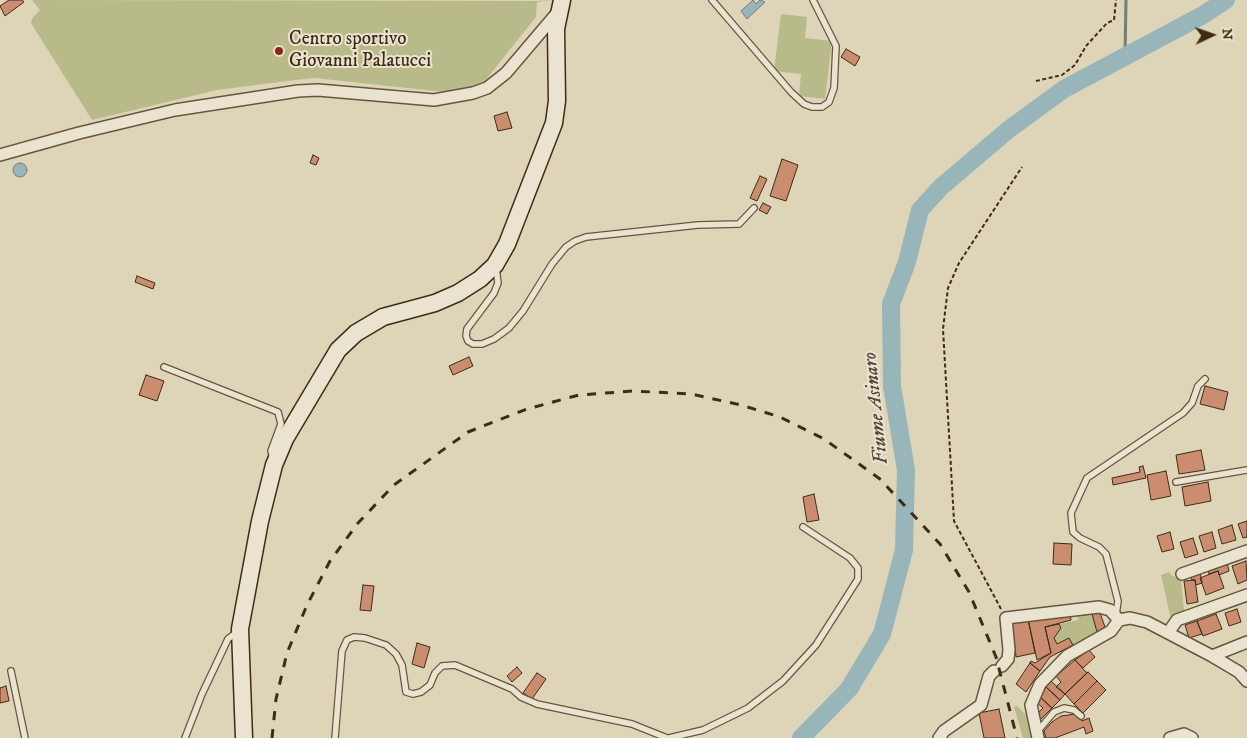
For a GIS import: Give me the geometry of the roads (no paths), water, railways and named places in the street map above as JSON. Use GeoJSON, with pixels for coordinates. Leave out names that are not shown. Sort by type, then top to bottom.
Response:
{"type":"FeatureCollection","features":[{"type":"Feature","properties":{"kind":"main road"},"geometry":{"type":"LineString","coordinates":[[244,738],[240,629],[258,530],[274,465],[285,440],[321,375],[338,350],[356,333],[383,317],[435,303],[458,293],[480,279],[495,265],[507,244],[554,123],[558,101],[555,44],[560,6]]}},
{"type":"Feature","properties":{"kind":"street"},"geometry":{"type":"LineString","coordinates":[[0,156],[79,133],[175,110],[298,91],[318,90],[434,100],[473,93],[486,88],[506,73],[560,6]]}},
{"type":"Feature","properties":{"kind":"street"},"geometry":{"type":"LineString","coordinates":[[1182,574],[1247,551]]}},
{"type":"Feature","properties":{"kind":"street"},"geometry":{"type":"LineString","coordinates":[[1168,633],[1177,620],[1247,595]]}},
{"type":"Feature","properties":{"kind":"street"},"geometry":{"type":"LineString","coordinates":[[939,738],[944,731],[981,705],[989,676],[1008,659],[1010,650],[1006,618],[1099,607],[1110,610],[1118,617],[1147,622],[1212,656],[1239,672],[1247,681]]}},
{"type":"Feature","properties":{"kind":"street"},"geometry":{"type":"LineString","coordinates":[[1038,735],[1032,705],[1040,684],[1067,656],[1111,631],[1118,617]]}},
{"type":"Feature","properties":{"kind":"street"},"geometry":{"type":"LineString","coordinates":[[1212,656],[1247,642]]}},
{"type":"Feature","properties":{"kind":"street"},"geometry":{"type":"LineString","coordinates":[[1170,738],[1184,734],[1192,738]]}},
{"type":"Feature","properties":{"kind":"lane"},"geometry":{"type":"LineString","coordinates":[[712,0],[791,92],[804,104],[812,107],[822,107],[829,102],[834,88],[837,64],[836,46],[813,0]]}},
{"type":"Feature","properties":{"kind":"lane"},"geometry":{"type":"LineString","coordinates":[[495,265],[498,276],[494,293],[467,329],[466,336],[468,341],[473,344],[482,344],[494,339],[509,328],[523,311],[552,264],[566,247],[575,241],[586,237],[698,225],[739,224],[754,208]]}},
{"type":"Feature","properties":{"kind":"lane"},"geometry":{"type":"LineString","coordinates":[[164,367],[278,412],[281,424],[271,451],[274,465]]}},
{"type":"Feature","properties":{"kind":"lane"},"geometry":{"type":"LineString","coordinates":[[1118,617],[1118,601],[1106,554],[1099,547],[1080,538],[1073,532],[1071,513],[1087,478],[1183,413],[1192,403],[1198,386],[1205,379]]}},
{"type":"Feature","properties":{"kind":"lane"},"geometry":{"type":"LineString","coordinates":[[1176,482],[1247,470]]}},
{"type":"Feature","properties":{"kind":"lane"},"geometry":{"type":"LineString","coordinates":[[335,738],[342,651],[347,640],[354,637],[365,638],[386,645],[396,654],[402,665],[406,692],[413,694],[421,692],[430,685],[434,674],[442,666],[455,665],[512,689],[521,697],[537,704],[632,724],[668,738],[702,730],[748,708],[783,680],[816,645],[858,579],[858,568],[850,558],[822,542],[803,527]]}},
{"type":"Feature","properties":{"kind":"lane"},"geometry":{"type":"LineString","coordinates":[[185,738],[202,694],[228,639],[240,629]]}},
{"type":"Feature","properties":{"kind":"lane"},"geometry":{"type":"LineString","coordinates":[[11,671],[25,738]]}},
{"type":"Feature","properties":{"kind":"lane"},"geometry":{"type":"LineString","coordinates":[[1038,735],[1054,712],[1064,708],[1074,710],[1081,716]]}},
{"type":"Feature","properties":{"kind":"water"},"geometry":{"type":"Polygon","coordinates":[[[753,0],[756,4],[760,0],[765,2],[747,19],[741,11],[753,0]]]}},
{"type":"Feature","properties":{"kind":"water"},"geometry":{"type":"Polygon","coordinates":[[[17,163],[23,163],[27,170],[23,177],[17,177],[13,173],[13,167],[17,163]]]}},
{"type":"Feature","properties":{"kind":"waterway"},"geometry":{"type":"LineString","coordinates":[[1125,55],[1126,0]]}},
{"type":"Feature","properties":{"kind":"waterway","name":"Fiume Asinaro"},"geometry":{"type":"LineString","coordinates":[[801,738],[849,689],[882,634],[904,550],[906,470],[892,386],[891,304],[907,262],[920,210],[941,187],[1008,130],[1064,89],[1203,15],[1226,0]]}},
{"type":"Feature","properties":{"kind":"railway"},"geometry":{"type":"LineString","coordinates":[[272,738],[276,699],[287,653],[307,605],[330,561],[358,523],[394,485],[468,432],[527,409],[579,395],[633,391],[691,394],[741,405],[780,417],[824,439],[880,479],[940,544],[969,592],[996,657],[1017,738]]}},
{"type":"Feature","properties":{"kind":"place","name":"Centro sportivo Giovanni Palatucci"},"geometry":{"type":"Point","coordinates":[279,51]}}]}
